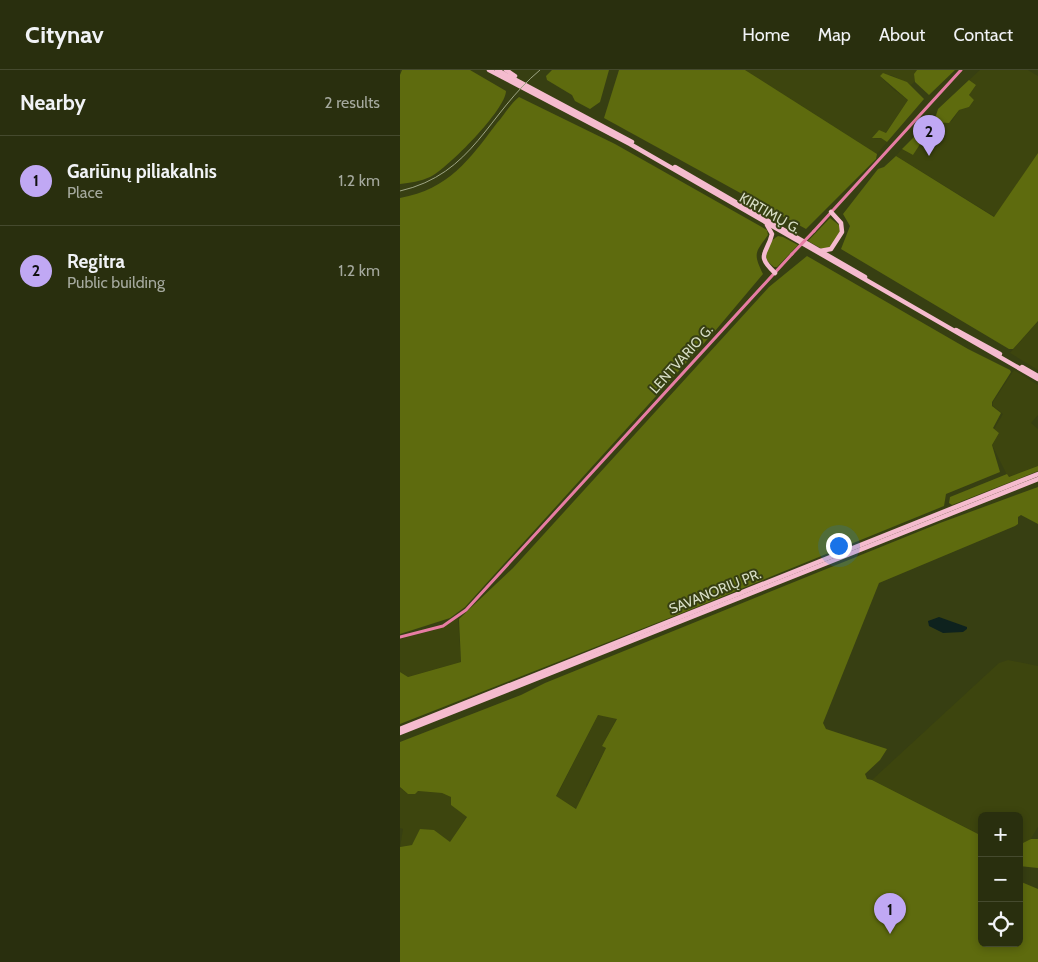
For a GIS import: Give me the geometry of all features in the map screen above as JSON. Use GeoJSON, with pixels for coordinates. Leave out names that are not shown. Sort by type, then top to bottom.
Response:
{"type":"FeatureCollection","features":[{"type":"Feature","properties":{"kind":"highway","name":"KIRTIMŲ G."},"geometry":{"type":"LineString","coordinates":[[489,70],[630,144],[790,237],[1037,376]]}},
{"type":"Feature","properties":{"kind":"highway","name":"KIRTIMŲ G."},"geometry":{"type":"LineString","coordinates":[[498,70],[631,141],[1037,376]]}},
{"type":"Feature","properties":{"kind":"highway"},"geometry":{"type":"LineString","coordinates":[[506,70],[533,88]]}},
{"type":"Feature","properties":{"kind":"highway"},"geometry":{"type":"LineString","coordinates":[[831,212],[842,228],[834,253],[837,261]]}},
{"type":"Feature","properties":{"kind":"highway"},"geometry":{"type":"LineString","coordinates":[[766,223],[771,232],[769,243]]}},
{"type":"Feature","properties":{"kind":"highway"},"geometry":{"type":"LineString","coordinates":[[775,273],[763,259],[763,254],[769,243],[777,235],[790,237]]}},
{"type":"Feature","properties":{"kind":"highway"},"geometry":{"type":"LineString","coordinates":[[819,250],[829,250],[836,245]]}},
{"type":"Feature","properties":{"kind":"highway","name":"SAVANORIŲ PR."},"geometry":{"type":"LineString","coordinates":[[400,727],[418,722],[1038,474]]}},
{"type":"Feature","properties":{"kind":"highway","name":"SAVANORIŲ PR."},"geometry":{"type":"LineString","coordinates":[[400,733],[1038,479]]}},
{"type":"Feature","properties":{"kind":"main road","name":"LENTVARIO G."},"geometry":{"type":"LineString","coordinates":[[400,637],[442,626],[466,610],[961,70]]}},
{"type":"Feature","properties":{"kind":"shaded area"},"geometry":{"type":"Polygon","coordinates":[[[402,70],[470,70],[506,91],[497,111],[462,151],[430,177],[400,184],[400,75],[402,70]]]}},
{"type":"Feature","properties":{"kind":"shaded area"},"geometry":{"type":"Polygon","coordinates":[[[552,70],[609,70],[600,102],[590,109],[575,101],[572,95],[547,80],[546,76],[552,70]]]}},
{"type":"Feature","properties":{"kind":"shaded area"},"geometry":{"type":"Polygon","coordinates":[[[619,70],[745,70],[877,154],[876,159],[806,229],[604,118],[619,70]]]}},
{"type":"Feature","properties":{"kind":"shaded area"},"geometry":{"type":"Polygon","coordinates":[[[745,70],[917,70],[914,74],[916,80],[911,85],[891,75],[880,76],[908,100],[885,134],[874,139],[881,138],[887,142],[877,154],[745,70]]]}},
{"type":"Feature","properties":{"kind":"shaded area"},"geometry":{"type":"Polygon","coordinates":[[[917,70],[955,70],[929,95],[915,82],[914,74],[917,70]]]}},
{"type":"Feature","properties":{"kind":"shaded area"},"geometry":{"type":"Polygon","coordinates":[[[980,70],[1028,70],[1038,76],[1038,153],[995,217],[896,156],[902,149],[913,155],[934,122],[952,121],[959,110],[969,107],[974,100],[969,97],[970,93],[976,85],[969,80],[980,70]]]}},
{"type":"Feature","properties":{"kind":"shaded area"},"geometry":{"type":"Polygon","coordinates":[[[883,73],[907,82],[924,99],[887,142],[881,138],[872,138],[879,130],[886,133],[908,100],[880,76],[883,73]]]}},
{"type":"Feature","properties":{"kind":"shaded area"},"geometry":{"type":"Polygon","coordinates":[[[969,80],[976,85],[969,95],[974,100],[969,107],[959,110],[949,123],[934,122],[938,109],[969,80]]]}},
{"type":"Feature","properties":{"kind":"shaded area"},"geometry":{"type":"Polygon","coordinates":[[[519,97],[615,144],[767,230],[768,235],[757,253],[758,262],[763,274],[715,331],[465,607],[450,618],[400,634],[400,198],[432,188],[456,171],[467,161],[519,97]]]}},
{"type":"Feature","properties":{"kind":"shaded area"},"geometry":{"type":"Polygon","coordinates":[[[922,129],[928,132],[913,155],[902,149],[922,129]]]}},
{"type":"Feature","properties":{"kind":"shaded area"},"geometry":{"type":"Polygon","coordinates":[[[1038,153],[1038,321],[1013,349],[1009,349],[841,249],[850,226],[843,214],[878,169],[884,167],[896,156],[994,217],[1038,153]]]}},
{"type":"Feature","properties":{"kind":"shaded area"},"geometry":{"type":"Polygon","coordinates":[[[830,218],[839,225],[840,233],[831,247],[822,249],[808,241],[830,218]]]}},
{"type":"Feature","properties":{"kind":"shaded area"},"geometry":{"type":"Polygon","coordinates":[[[778,236],[798,245],[777,267],[774,267],[766,260],[766,257],[770,243],[778,236]]]}},
{"type":"Feature","properties":{"kind":"shaded area"},"geometry":{"type":"Polygon","coordinates":[[[807,256],[968,349],[1010,370],[1011,372],[992,402],[992,406],[1001,413],[993,428],[999,433],[992,445],[1000,472],[946,494],[944,506],[687,611],[400,724],[400,672],[408,677],[461,662],[459,619],[513,568],[769,287],[807,256]]]}},
{"type":"Feature","properties":{"kind":"shaded area"},"geometry":{"type":"Polygon","coordinates":[[[1038,321],[1038,370],[1010,353],[1038,321]]]}},
{"type":"Feature","properties":{"kind":"shaded area"},"geometry":{"type":"Polygon","coordinates":[[[1014,370],[1038,385],[1038,415],[1031,423],[1038,429],[1038,466],[1008,477],[992,445],[999,433],[994,429],[1003,414],[993,406],[993,402],[1014,370]]]}},
{"type":"Feature","properties":{"kind":"shaded area"},"geometry":{"type":"Polygon","coordinates":[[[1038,466],[1038,471],[952,505],[949,503],[950,497],[1007,474],[1009,477],[1038,466]]]}},
{"type":"Feature","properties":{"kind":"shaded area"},"geometry":{"type":"Polygon","coordinates":[[[1038,487],[1038,524],[1021,515],[1018,517],[1018,524],[1015,526],[879,583],[823,723],[826,729],[887,749],[880,760],[865,774],[867,779],[978,834],[978,947],[1023,947],[1023,883],[1038,889],[1038,962],[400,962],[400,847],[412,845],[420,829],[434,830],[450,842],[467,817],[451,805],[451,797],[442,793],[418,791],[415,794],[408,794],[400,787],[400,742],[521,695],[545,683],[940,523],[1038,487]],[[598,715],[556,796],[576,809],[606,748],[602,746],[617,719],[598,715]]]}},
{"type":"Feature","properties":{"kind":"shaded area"},"geometry":{"type":"Polygon","coordinates":[[[458,618],[461,662],[408,677],[400,672],[400,639],[435,630],[458,618]]]}},
{"type":"Feature","properties":{"kind":"shaded area"},"geometry":{"type":"Polygon","coordinates":[[[1008,660],[1038,666],[1038,827],[1030,840],[1023,844],[1023,812],[978,812],[978,834],[872,780],[999,663],[1008,660]]]}},
{"type":"Feature","properties":{"kind":"shaded area"},"geometry":{"type":"Polygon","coordinates":[[[598,715],[617,718],[602,746],[606,748],[586,785],[587,788],[577,809],[556,797],[598,715]]]}},
{"type":"Feature","properties":{"kind":"shaded area"},"geometry":{"type":"Polygon","coordinates":[[[400,788],[408,794],[418,791],[442,793],[452,797],[451,805],[467,816],[450,843],[434,830],[416,840],[412,845],[400,847],[403,829],[400,828],[400,788]]]}},
{"type":"Feature","properties":{"kind":"shaded area"},"geometry":{"type":"Polygon","coordinates":[[[1031,839],[1038,839],[1038,868],[1023,866],[1023,843],[1031,839]]]}},
{"type":"Feature","properties":{"kind":"water"},"geometry":{"type":"Polygon","coordinates":[[[939,617],[967,627],[967,629],[963,632],[943,633],[929,626],[928,621],[939,617]]]}},
{"type":"Feature","properties":{"kind":"railway"},"geometry":{"type":"LineString","coordinates":[[400,191],[425,183],[446,171],[463,157],[506,105],[540,70]]}},
{"type":"Feature","properties":{"kind":"place","name":"Regitra"},"geometry":{"type":"Point","coordinates":[929,156]}},
{"type":"Feature","properties":{"kind":"place","name":"Gariūnų piliakalnis"},"geometry":{"type":"Point","coordinates":[890,934]}}]}
